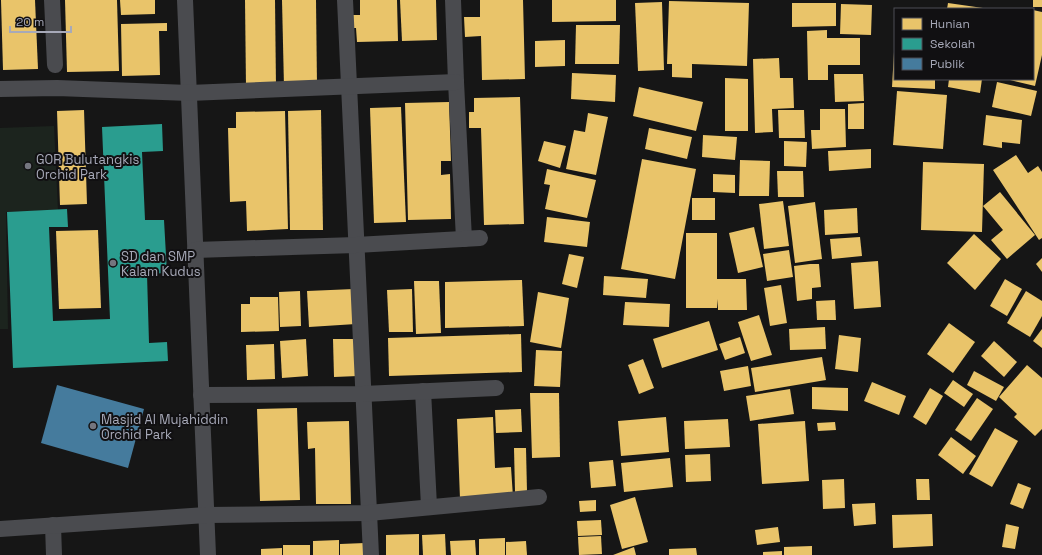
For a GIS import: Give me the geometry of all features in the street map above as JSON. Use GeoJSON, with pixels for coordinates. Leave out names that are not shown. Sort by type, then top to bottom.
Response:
{"type":"FeatureCollection","features":[{"type":"Feature","properties":{"kind":"street"},"geometry":{"type":"LineString","coordinates":[[52,0],[55,65]]}},
{"type":"Feature","properties":{"kind":"street"},"geometry":{"type":"LineString","coordinates":[[185,0],[208,555]]}},
{"type":"Feature","properties":{"kind":"street"},"geometry":{"type":"LineString","coordinates":[[344,0],[371,555]]}},
{"type":"Feature","properties":{"kind":"street"},"geometry":{"type":"LineString","coordinates":[[454,0],[456,82],[464,239]]}},
{"type":"Feature","properties":{"kind":"street"},"geometry":{"type":"LineString","coordinates":[[0,90],[57,88],[189,93],[456,82]]}},
{"type":"Feature","properties":{"kind":"street"},"geometry":{"type":"LineString","coordinates":[[195,250],[356,245],[480,238]]}},
{"type":"Feature","properties":{"kind":"street"},"geometry":{"type":"LineString","coordinates":[[201,395],[363,394],[496,388]]}},
{"type":"Feature","properties":{"kind":"street"},"geometry":{"type":"LineString","coordinates":[[423,391],[429,506]]}},
{"type":"Feature","properties":{"kind":"street"},"geometry":{"type":"LineString","coordinates":[[0,529],[206,515],[369,513],[429,506],[539,497]]}},
{"type":"Feature","properties":{"kind":"street"},"geometry":{"type":"LineString","coordinates":[[53,526],[54,555]]}},
{"type":"Feature","properties":{"kind":"shaded area","name":"GOR Bulutangkis Orchid Park"},"geometry":{"type":"Polygon","coordinates":[[[54,126],[58,210],[6,212],[8,329],[0,329],[0,128],[54,126]]]}},
{"type":"Feature","properties":{"kind":"building: Hunian"},"geometry":{"type":"Polygon","coordinates":[[[1,0],[35,0],[38,69],[3,70],[1,0]]]}},
{"type":"Feature","properties":{"kind":"building: Hunian"},"geometry":{"type":"Polygon","coordinates":[[[65,0],[117,0],[119,71],[67,72],[65,0]]]}},
{"type":"Feature","properties":{"kind":"building: Hunian"},"geometry":{"type":"Polygon","coordinates":[[[120,0],[155,0],[155,14],[121,15],[120,0]]]}},
{"type":"Feature","properties":{"kind":"building: Hunian"},"geometry":{"type":"Polygon","coordinates":[[[245,0],[275,0],[276,88],[246,88],[245,0]]]}},
{"type":"Feature","properties":{"kind":"building: Hunian"},"geometry":{"type":"Polygon","coordinates":[[[282,0],[316,0],[317,86],[284,87],[282,0]]]}},
{"type":"Feature","properties":{"kind":"building: Hunian"},"geometry":{"type":"Polygon","coordinates":[[[360,0],[397,0],[398,41],[357,42],[356,28],[351,28],[351,15],[360,15],[360,0]]]}},
{"type":"Feature","properties":{"kind":"building: Hunian"},"geometry":{"type":"Polygon","coordinates":[[[400,0],[436,0],[437,40],[402,41],[400,0]]]}},
{"type":"Feature","properties":{"kind":"building: Hunian"},"geometry":{"type":"Polygon","coordinates":[[[480,0],[523,0],[525,79],[482,80],[481,36],[465,37],[464,17],[480,17],[480,0]]]}},
{"type":"Feature","properties":{"kind":"building: Hunian"},"geometry":{"type":"Polygon","coordinates":[[[552,0],[616,0],[616,21],[552,22],[552,0]]]}},
{"type":"Feature","properties":{"kind":"building: Hunian"},"geometry":{"type":"Polygon","coordinates":[[[1033,0],[1042,0],[1042,7],[1033,7],[1033,0]]]}},
{"type":"Feature","properties":{"kind":"building: Hunian"},"geometry":{"type":"Polygon","coordinates":[[[669,1],[749,3],[747,66],[692,64],[692,78],[672,77],[672,64],[667,64],[669,1]]]}},
{"type":"Feature","properties":{"kind":"building: Hunian"},"geometry":{"type":"Polygon","coordinates":[[[662,2],[664,70],[638,71],[635,3],[662,2]]]}},
{"type":"Feature","properties":{"kind":"building: Hunian"},"geometry":{"type":"Polygon","coordinates":[[[792,3],[836,3],[836,26],[792,27],[792,3]]]}},
{"type":"Feature","properties":{"kind":"building: Hunian"},"geometry":{"type":"Polygon","coordinates":[[[948,3],[983,8],[947,8],[948,3]]]}},
{"type":"Feature","properties":{"kind":"building: Hunian"},"geometry":{"type":"Polygon","coordinates":[[[841,4],[872,5],[871,35],[840,34],[841,4]]]}},
{"type":"Feature","properties":{"kind":"building: Hunian"},"geometry":{"type":"Polygon","coordinates":[[[1034,10],[1042,12],[1042,55],[1035,86],[1010,80],[1034,80],[1034,10]]]}},
{"type":"Feature","properties":{"kind":"building: Hunian"},"geometry":{"type":"Polygon","coordinates":[[[167,23],[167,31],[159,31],[160,75],[122,76],[121,24],[167,23]]]}},
{"type":"Feature","properties":{"kind":"building: Hunian"},"geometry":{"type":"Polygon","coordinates":[[[576,25],[620,25],[619,64],[575,64],[576,25]]]}},
{"type":"Feature","properties":{"kind":"building: Hunian"},"geometry":{"type":"Polygon","coordinates":[[[827,30],[827,38],[860,38],[860,65],[828,65],[828,80],[808,80],[807,31],[827,30]]]}},
{"type":"Feature","properties":{"kind":"building: Hunian"},"geometry":{"type":"Polygon","coordinates":[[[565,40],[565,66],[535,67],[535,41],[565,40]]]}},
{"type":"Feature","properties":{"kind":"building: Hunian"},"geometry":{"type":"Polygon","coordinates":[[[894,52],[894,80],[935,80],[935,89],[892,87],[894,52]]]}},
{"type":"Feature","properties":{"kind":"building: Hunian"},"geometry":{"type":"Polygon","coordinates":[[[779,58],[780,78],[793,78],[794,108],[772,109],[773,132],[755,133],[753,59],[779,58]]]}},
{"type":"Feature","properties":{"kind":"building: Hunian"},"geometry":{"type":"Polygon","coordinates":[[[572,73],[616,75],[615,102],[571,99],[572,73]]]}},
{"type":"Feature","properties":{"kind":"building: Hunian"},"geometry":{"type":"Polygon","coordinates":[[[834,74],[863,74],[864,101],[835,102],[834,74]]]}},
{"type":"Feature","properties":{"kind":"building: Hunian"},"geometry":{"type":"Polygon","coordinates":[[[725,78],[748,79],[748,131],[725,131],[725,78]]]}},
{"type":"Feature","properties":{"kind":"building: Hunian"},"geometry":{"type":"Polygon","coordinates":[[[949,80],[982,80],[980,93],[948,87],[949,80]]]}},
{"type":"Feature","properties":{"kind":"building: Hunian"},"geometry":{"type":"Polygon","coordinates":[[[997,82],[1037,91],[1031,116],[992,107],[997,82]]]}},
{"type":"Feature","properties":{"kind":"building: Hunian"},"geometry":{"type":"Polygon","coordinates":[[[639,87],[703,102],[696,131],[633,116],[639,87]]]}},
{"type":"Feature","properties":{"kind":"building: Hunian"},"geometry":{"type":"Polygon","coordinates":[[[897,91],[947,95],[943,149],[893,145],[897,91]]]}},
{"type":"Feature","properties":{"kind":"building: Hunian"},"geometry":{"type":"Polygon","coordinates":[[[520,97],[524,224],[484,225],[481,128],[469,128],[469,112],[474,112],[474,98],[520,97]]]}},
{"type":"Feature","properties":{"kind":"building: Hunian"},"geometry":{"type":"Polygon","coordinates":[[[449,102],[451,161],[441,161],[441,175],[450,174],[451,219],[408,220],[405,103],[449,102]]]}},
{"type":"Feature","properties":{"kind":"building: Hunian"},"geometry":{"type":"Polygon","coordinates":[[[864,103],[864,129],[848,129],[848,104],[864,103]]]}},
{"type":"Feature","properties":{"kind":"building: Hunian"},"geometry":{"type":"Polygon","coordinates":[[[401,107],[406,222],[374,223],[370,108],[401,107]]]}},
{"type":"Feature","properties":{"kind":"building: Hunian"},"geometry":{"type":"Polygon","coordinates":[[[820,109],[845,109],[846,147],[812,149],[811,130],[820,130],[820,109]]]}},
{"type":"Feature","properties":{"kind":"building: Hunian"},"geometry":{"type":"Polygon","coordinates":[[[84,110],[87,204],[60,205],[57,111],[84,110]]]}},
{"type":"Feature","properties":{"kind":"building: Hunian"},"geometry":{"type":"Polygon","coordinates":[[[321,110],[323,230],[290,230],[288,111],[321,110]]]}},
{"type":"Feature","properties":{"kind":"building: Hunian"},"geometry":{"type":"Polygon","coordinates":[[[778,110],[804,110],[805,138],[779,138],[778,110]]]}},
{"type":"Feature","properties":{"kind":"building: Hunian"},"geometry":{"type":"Polygon","coordinates":[[[285,111],[288,229],[247,231],[246,201],[230,202],[228,128],[236,128],[236,112],[285,111]]]}},
{"type":"Feature","properties":{"kind":"building: Hunian"},"geometry":{"type":"Polygon","coordinates":[[[588,113],[608,117],[596,175],[566,169],[574,130],[585,132],[588,113]]]}},
{"type":"Feature","properties":{"kind":"building: Hunian"},"geometry":{"type":"Polygon","coordinates":[[[986,115],[1022,120],[1020,144],[1002,142],[1002,148],[983,145],[986,115]]]}},
{"type":"Feature","properties":{"kind":"building: Hunian"},"geometry":{"type":"Polygon","coordinates":[[[649,128],[692,137],[687,159],[645,149],[649,128]]]}},
{"type":"Feature","properties":{"kind":"building: Hunian"},"geometry":{"type":"Polygon","coordinates":[[[703,135],[737,137],[735,160],[702,157],[703,135]]]}},
{"type":"Feature","properties":{"kind":"building: Hunian"},"geometry":{"type":"Polygon","coordinates":[[[544,141],[566,146],[560,168],[538,161],[544,141]]]}},
{"type":"Feature","properties":{"kind":"building: Hunian"},"geometry":{"type":"Polygon","coordinates":[[[784,141],[807,142],[806,167],[784,166],[784,141]]]}},
{"type":"Feature","properties":{"kind":"building: Hunian"},"geometry":{"type":"Polygon","coordinates":[[[871,149],[871,168],[829,171],[828,151],[871,149]]]}},
{"type":"Feature","properties":{"kind":"building: Hunian"},"geometry":{"type":"Polygon","coordinates":[[[1016,155],[1028,173],[1038,166],[1042,172],[1042,238],[1039,240],[993,170],[1016,155]]]}},
{"type":"Feature","properties":{"kind":"building: Hunian"},"geometry":{"type":"Polygon","coordinates":[[[642,159],[696,169],[675,279],[621,269],[642,159]]]}},
{"type":"Feature","properties":{"kind":"building: Hunian"},"geometry":{"type":"Polygon","coordinates":[[[740,160],[770,161],[769,196],[739,196],[740,160]]]}},
{"type":"Feature","properties":{"kind":"building: Hunian"},"geometry":{"type":"Polygon","coordinates":[[[923,162],[984,164],[982,232],[921,230],[923,162]]]}},
{"type":"Feature","properties":{"kind":"building: Hunian"},"geometry":{"type":"Polygon","coordinates":[[[547,169],[596,180],[587,218],[545,209],[550,185],[544,184],[547,169]]]}},
{"type":"Feature","properties":{"kind":"building: Hunian"},"geometry":{"type":"Polygon","coordinates":[[[777,171],[803,171],[804,197],[778,197],[777,171]]]}},
{"type":"Feature","properties":{"kind":"building: Hunian"},"geometry":{"type":"Polygon","coordinates":[[[713,174],[735,175],[735,193],[713,192],[713,174]]]}},
{"type":"Feature","properties":{"kind":"building: Hunian"},"geometry":{"type":"Polygon","coordinates":[[[1000,192],[1035,235],[1007,259],[991,240],[1003,230],[983,206],[1000,192]]]}},
{"type":"Feature","properties":{"kind":"building: Hunian"},"geometry":{"type":"Polygon","coordinates":[[[692,198],[715,198],[715,220],[692,220],[692,198]]]}},
{"type":"Feature","properties":{"kind":"building: Hunian"},"geometry":{"type":"Polygon","coordinates":[[[783,201],[789,246],[764,249],[759,204],[783,201]]]}},
{"type":"Feature","properties":{"kind":"building: Hunian"},"geometry":{"type":"Polygon","coordinates":[[[815,202],[822,259],[795,263],[788,206],[815,202]]]}},
{"type":"Feature","properties":{"kind":"building: Hunian"},"geometry":{"type":"Polygon","coordinates":[[[857,208],[858,233],[825,235],[824,210],[857,208]]]}},
{"type":"Feature","properties":{"kind":"building: Hunian"},"geometry":{"type":"Polygon","coordinates":[[[547,217],[590,222],[587,247],[544,242],[547,217]]]}},
{"type":"Feature","properties":{"kind":"building: Hunian"},"geometry":{"type":"Polygon","coordinates":[[[754,227],[763,267],[738,273],[729,233],[754,227]]]}},
{"type":"Feature","properties":{"kind":"building: Hunian"},"geometry":{"type":"Polygon","coordinates":[[[98,230],[101,308],[59,309],[56,231],[98,230]]]}},
{"type":"Feature","properties":{"kind":"building: Hunian"},"geometry":{"type":"Polygon","coordinates":[[[686,233],[717,233],[717,279],[746,279],[747,310],[718,310],[718,299],[717,308],[686,308],[686,233]]]}},
{"type":"Feature","properties":{"kind":"building: Hunian"},"geometry":{"type":"Polygon","coordinates":[[[974,234],[1001,259],[975,290],[947,263],[974,234]]]}},
{"type":"Feature","properties":{"kind":"building: Hunian"},"geometry":{"type":"Polygon","coordinates":[[[860,237],[862,256],[832,259],[830,239],[860,237]]]}},
{"type":"Feature","properties":{"kind":"building: Hunian"},"geometry":{"type":"Polygon","coordinates":[[[789,250],[793,277],[767,281],[763,254],[789,250]]]}},
{"type":"Feature","properties":{"kind":"building: Hunian"},"geometry":{"type":"Polygon","coordinates":[[[569,254],[584,257],[577,288],[562,284],[569,254]]]}},
{"type":"Feature","properties":{"kind":"building: Hunian"},"geometry":{"type":"Polygon","coordinates":[[[1042,258],[1042,272],[1036,264],[1042,258]]]}},
{"type":"Feature","properties":{"kind":"building: Hunian"},"geometry":{"type":"Polygon","coordinates":[[[878,261],[881,307],[854,309],[851,263],[878,261]]]}},
{"type":"Feature","properties":{"kind":"building: Hunian"},"geometry":{"type":"Polygon","coordinates":[[[819,264],[821,287],[812,288],[812,299],[797,301],[794,266],[819,264]]]}},
{"type":"Feature","properties":{"kind":"building: Hunian"},"geometry":{"type":"Polygon","coordinates":[[[604,276],[648,279],[646,298],[603,295],[604,276]]]}},
{"type":"Feature","properties":{"kind":"building: Hunian"},"geometry":{"type":"Polygon","coordinates":[[[1005,279],[1022,289],[1007,316],[990,306],[1005,279]]]}},
{"type":"Feature","properties":{"kind":"building: Hunian"},"geometry":{"type":"Polygon","coordinates":[[[522,280],[524,326],[445,328],[445,282],[522,280]]]}},
{"type":"Feature","properties":{"kind":"building: Hunian"},"geometry":{"type":"Polygon","coordinates":[[[414,281],[439,281],[441,333],[416,334],[414,281]]]}},
{"type":"Feature","properties":{"kind":"building: Hunian"},"geometry":{"type":"Polygon","coordinates":[[[781,285],[787,323],[770,326],[764,288],[781,285]]]}},
{"type":"Feature","properties":{"kind":"building: Hunian"},"geometry":{"type":"Polygon","coordinates":[[[354,289],[356,324],[309,327],[307,291],[354,289]]]}},
{"type":"Feature","properties":{"kind":"building: Hunian"},"geometry":{"type":"Polygon","coordinates":[[[412,289],[413,332],[389,332],[387,290],[412,289]]]}},
{"type":"Feature","properties":{"kind":"building: Hunian"},"geometry":{"type":"Polygon","coordinates":[[[300,291],[301,326],[280,327],[279,292],[300,291]]]}},
{"type":"Feature","properties":{"kind":"building: Hunian"},"geometry":{"type":"Polygon","coordinates":[[[1026,291],[1042,301],[1042,316],[1030,337],[1007,323],[1026,291]]]}},
{"type":"Feature","properties":{"kind":"building: Hunian"},"geometry":{"type":"Polygon","coordinates":[[[538,292],[569,298],[561,348],[530,342],[538,292]]]}},
{"type":"Feature","properties":{"kind":"building: Hunian"},"geometry":{"type":"Polygon","coordinates":[[[250,297],[278,297],[279,331],[241,332],[241,304],[250,304],[250,297]]]}},
{"type":"Feature","properties":{"kind":"building: Hunian"},"geometry":{"type":"Polygon","coordinates":[[[835,300],[836,320],[817,320],[816,301],[835,300]]]}},
{"type":"Feature","properties":{"kind":"building: Hunian"},"geometry":{"type":"Polygon","coordinates":[[[625,302],[670,304],[669,327],[623,325],[625,302]]]}},
{"type":"Feature","properties":{"kind":"building: Hunian"},"geometry":{"type":"Polygon","coordinates":[[[759,315],[772,355],[751,361],[738,322],[759,315]]]}},
{"type":"Feature","properties":{"kind":"building: Hunian"},"geometry":{"type":"Polygon","coordinates":[[[709,321],[718,350],[662,368],[653,339],[709,321]]]}},
{"type":"Feature","properties":{"kind":"building: Hunian"},"geometry":{"type":"Polygon","coordinates":[[[949,323],[975,342],[953,373],[927,354],[949,323]]]}},
{"type":"Feature","properties":{"kind":"building: Hunian"},"geometry":{"type":"Polygon","coordinates":[[[825,327],[826,349],[790,350],[789,329],[825,327]]]}},
{"type":"Feature","properties":{"kind":"building: Hunian"},"geometry":{"type":"Polygon","coordinates":[[[1042,329],[1042,348],[1033,341],[1042,329]]]}},
{"type":"Feature","properties":{"kind":"building: Hunian"},"geometry":{"type":"Polygon","coordinates":[[[521,334],[522,372],[389,376],[388,338],[521,334]]]}},
{"type":"Feature","properties":{"kind":"building: Hunian"},"geometry":{"type":"Polygon","coordinates":[[[839,335],[861,338],[858,372],[835,369],[839,335]]]}},
{"type":"Feature","properties":{"kind":"building: Hunian"},"geometry":{"type":"Polygon","coordinates":[[[740,337],[745,353],[725,360],[719,344],[740,337]]]}},
{"type":"Feature","properties":{"kind":"building: Hunian"},"geometry":{"type":"Polygon","coordinates":[[[306,339],[308,376],[282,378],[280,341],[306,339]]]}},
{"type":"Feature","properties":{"kind":"building: Hunian"},"geometry":{"type":"Polygon","coordinates":[[[333,339],[356,339],[358,376],[334,377],[333,339]]]}},
{"type":"Feature","properties":{"kind":"building: Hunian"},"geometry":{"type":"Polygon","coordinates":[[[994,341],[1017,362],[1004,377],[981,356],[994,341]]]}},
{"type":"Feature","properties":{"kind":"building: Hunian"},"geometry":{"type":"Polygon","coordinates":[[[274,344],[275,379],[247,380],[246,345],[274,344]]]}},
{"type":"Feature","properties":{"kind":"building: Hunian"},"geometry":{"type":"Polygon","coordinates":[[[536,350],[562,351],[560,387],[534,386],[536,350]]]}},
{"type":"Feature","properties":{"kind":"building: Hunian"},"geometry":{"type":"Polygon","coordinates":[[[822,357],[826,380],[755,392],[751,368],[822,357]]]}},
{"type":"Feature","properties":{"kind":"building: Hunian"},"geometry":{"type":"Polygon","coordinates":[[[643,359],[654,388],[639,394],[628,365],[643,359]]]}},
{"type":"Feature","properties":{"kind":"building: Hunian"},"geometry":{"type":"Polygon","coordinates":[[[1027,365],[1042,378],[1042,429],[1035,436],[1014,417],[1017,414],[999,397],[1027,365]]]}},
{"type":"Feature","properties":{"kind":"building: Hunian"},"geometry":{"type":"Polygon","coordinates":[[[748,366],[751,386],[724,391],[720,371],[748,366]]]}},
{"type":"Feature","properties":{"kind":"building: Hunian"},"geometry":{"type":"Polygon","coordinates":[[[974,371],[1004,387],[996,401],[967,385],[974,371]]]}},
{"type":"Feature","properties":{"kind":"building: Hunian"},"geometry":{"type":"Polygon","coordinates":[[[953,380],[973,394],[964,407],[944,393],[953,380]]]}},
{"type":"Feature","properties":{"kind":"building: Hunian"},"geometry":{"type":"Polygon","coordinates":[[[872,382],[906,396],[899,415],[864,401],[872,382]]]}},
{"type":"Feature","properties":{"kind":"building: Hunian"},"geometry":{"type":"Polygon","coordinates":[[[812,387],[848,388],[848,411],[812,409],[812,387]]]}},
{"type":"Feature","properties":{"kind":"building: Hunian"},"geometry":{"type":"Polygon","coordinates":[[[930,388],[943,396],[926,425],[913,417],[930,388]]]}},
{"type":"Feature","properties":{"kind":"building: Hunian"},"geometry":{"type":"Polygon","coordinates":[[[790,389],[794,414],[750,421],[746,396],[790,389]]]}},
{"type":"Feature","properties":{"kind":"building: Hunian"},"geometry":{"type":"Polygon","coordinates":[[[530,393],[559,393],[560,457],[532,458],[530,393]]]}},
{"type":"Feature","properties":{"kind":"building: Hunian"},"geometry":{"type":"Polygon","coordinates":[[[977,398],[993,409],[971,441],[955,430],[977,398]]]}},
{"type":"Feature","properties":{"kind":"building: Hunian"},"geometry":{"type":"Polygon","coordinates":[[[297,408],[300,500],[260,501],[257,409],[297,408]]]}},
{"type":"Feature","properties":{"kind":"building: Hunian"},"geometry":{"type":"Polygon","coordinates":[[[521,409],[522,432],[496,433],[495,410],[521,409]]]}},
{"type":"Feature","properties":{"kind":"building: Hunian"},"geometry":{"type":"Polygon","coordinates":[[[493,417],[495,468],[511,467],[513,497],[460,499],[457,419],[493,417]]]}},
{"type":"Feature","properties":{"kind":"building: Hunian"},"geometry":{"type":"Polygon","coordinates":[[[666,417],[669,452],[621,456],[618,421],[666,417]]]}},
{"type":"Feature","properties":{"kind":"building: Hunian"},"geometry":{"type":"Polygon","coordinates":[[[728,419],[730,447],[685,449],[684,421],[728,419]]]}},
{"type":"Feature","properties":{"kind":"building: Hunian"},"geometry":{"type":"Polygon","coordinates":[[[349,421],[351,504],[316,504],[315,448],[308,449],[307,422],[349,421]]]}},
{"type":"Feature","properties":{"kind":"building: Hunian"},"geometry":{"type":"Polygon","coordinates":[[[805,421],[809,481],[762,484],[758,424],[805,421]]]}},
{"type":"Feature","properties":{"kind":"building: Hunian"},"geometry":{"type":"Polygon","coordinates":[[[835,422],[836,430],[818,431],[817,423],[835,422]]]}},
{"type":"Feature","properties":{"kind":"building: Hunian"},"geometry":{"type":"Polygon","coordinates":[[[995,428],[1018,441],[992,487],[969,474],[995,428]]]}},
{"type":"Feature","properties":{"kind":"building: Hunian"},"geometry":{"type":"Polygon","coordinates":[[[951,437],[976,456],[963,474],[938,455],[951,437]]]}},
{"type":"Feature","properties":{"kind":"building: Hunian"},"geometry":{"type":"Polygon","coordinates":[[[514,448],[526,448],[527,492],[515,492],[514,448]]]}},
{"type":"Feature","properties":{"kind":"building: Hunian"},"geometry":{"type":"Polygon","coordinates":[[[710,454],[711,481],[686,482],[685,455],[710,454]]]}},
{"type":"Feature","properties":{"kind":"building: Hunian"},"geometry":{"type":"Polygon","coordinates":[[[670,458],[673,487],[624,492],[621,463],[670,458]]]}},
{"type":"Feature","properties":{"kind":"building: Hunian"},"geometry":{"type":"Polygon","coordinates":[[[613,460],[616,486],[591,488],[589,462],[613,460]]]}},
{"type":"Feature","properties":{"kind":"building: Hunian"},"geometry":{"type":"Polygon","coordinates":[[[844,479],[845,508],[823,509],[822,480],[844,479]]]}},
{"type":"Feature","properties":{"kind":"building: Hunian"},"geometry":{"type":"Polygon","coordinates":[[[916,479],[929,479],[930,500],[917,500],[916,479]]]}},
{"type":"Feature","properties":{"kind":"building: Hunian"},"geometry":{"type":"Polygon","coordinates":[[[1018,483],[1031,488],[1023,509],[1010,504],[1018,483]]]}},
{"type":"Feature","properties":{"kind":"building: Hunian"},"geometry":{"type":"Polygon","coordinates":[[[635,497],[648,542],[622,549],[610,505],[635,497]]]}},
{"type":"Feature","properties":{"kind":"building: Hunian"},"geometry":{"type":"Polygon","coordinates":[[[596,500],[596,511],[580,512],[579,501],[596,500]]]}},
{"type":"Feature","properties":{"kind":"building: Hunian"},"geometry":{"type":"Polygon","coordinates":[[[875,503],[876,524],[854,526],[852,504],[875,503]]]}},
{"type":"Feature","properties":{"kind":"building: Hunian"},"geometry":{"type":"Polygon","coordinates":[[[932,514],[933,546],[893,548],[892,515],[932,514]]]}},
{"type":"Feature","properties":{"kind":"building: Hunian"},"geometry":{"type":"Polygon","coordinates":[[[601,520],[602,535],[578,536],[577,521],[601,520]]]}},
{"type":"Feature","properties":{"kind":"building: Hunian"},"geometry":{"type":"Polygon","coordinates":[[[1006,524],[1019,527],[1015,549],[1002,547],[1006,524]]]}},
{"type":"Feature","properties":{"kind":"building: Hunian"},"geometry":{"type":"Polygon","coordinates":[[[778,527],[780,542],[757,545],[755,530],[778,527]]]}},
{"type":"Feature","properties":{"kind":"building: Hunian"},"geometry":{"type":"Polygon","coordinates":[[[419,534],[419,555],[386,555],[386,535],[419,534]]]}},
{"type":"Feature","properties":{"kind":"building: Hunian"},"geometry":{"type":"Polygon","coordinates":[[[445,534],[446,555],[423,555],[422,535],[445,534]]]}},
{"type":"Feature","properties":{"kind":"building: Hunian"},"geometry":{"type":"Polygon","coordinates":[[[601,536],[602,554],[579,555],[578,537],[601,536]]]}},
{"type":"Feature","properties":{"kind":"building: Hunian"},"geometry":{"type":"Polygon","coordinates":[[[505,538],[505,555],[479,555],[479,539],[505,538]]]}},
{"type":"Feature","properties":{"kind":"building: Hunian"},"geometry":{"type":"Polygon","coordinates":[[[339,540],[339,555],[313,555],[313,541],[339,540]]]}},
{"type":"Feature","properties":{"kind":"building: Hunian"},"geometry":{"type":"Polygon","coordinates":[[[475,540],[476,555],[451,555],[450,541],[475,540]]]}},
{"type":"Feature","properties":{"kind":"building: Hunian"},"geometry":{"type":"Polygon","coordinates":[[[526,541],[527,555],[506,555],[506,542],[526,541]]]}},
{"type":"Feature","properties":{"kind":"building: Hunian"},"geometry":{"type":"Polygon","coordinates":[[[365,543],[365,555],[340,555],[340,544],[365,543]]]}},
{"type":"Feature","properties":{"kind":"building: Hunian"},"geometry":{"type":"Polygon","coordinates":[[[283,545],[310,545],[310,555],[283,555],[283,545]]]}},
{"type":"Feature","properties":{"kind":"building: Hunian"},"geometry":{"type":"Polygon","coordinates":[[[812,546],[812,555],[784,555],[784,547],[812,546]]]}},
{"type":"Feature","properties":{"kind":"building: Hunian"},"geometry":{"type":"Polygon","coordinates":[[[634,547],[636,555],[613,555],[634,547]]]}},
{"type":"Feature","properties":{"kind":"building: Hunian"},"geometry":{"type":"Polygon","coordinates":[[[282,548],[282,555],[261,555],[261,549],[282,548]]]}},
{"type":"Feature","properties":{"kind":"building: Hunian"},"geometry":{"type":"Polygon","coordinates":[[[696,548],[697,555],[669,555],[669,549],[696,548]]]}},
{"type":"Feature","properties":{"kind":"building: Hunian"},"geometry":{"type":"Polygon","coordinates":[[[782,551],[782,555],[763,555],[763,552],[782,551]]]}},
{"type":"Feature","properties":{"kind":"building: Sekolah"},"geometry":{"type":"Polygon","coordinates":[[[162,124],[163,151],[142,152],[145,220],[164,220],[167,273],[147,274],[149,343],[167,342],[168,361],[13,368],[7,212],[67,209],[68,227],[49,227],[53,321],[110,319],[102,127],[162,124]]]}},
{"type":"Feature","properties":{"kind":"building: Publik","name":"Masjid Al Mujahiddin Orchid Park"},"geometry":{"type":"Polygon","coordinates":[[[57,385],[144,409],[128,468],[41,443],[57,385]]]}},
{"type":"Feature","properties":{"kind":"place","name":"GOR Bulutangkis Orchid Park"},"geometry":{"type":"Point","coordinates":[28,166]}},
{"type":"Feature","properties":{"kind":"place","name":"SD dan SMP Kalam Kudus"},"geometry":{"type":"Point","coordinates":[113,263]}},
{"type":"Feature","properties":{"kind":"place","name":"Masjid Al Mujahiddin Orchid Park"},"geometry":{"type":"Point","coordinates":[93,426]}}]}
